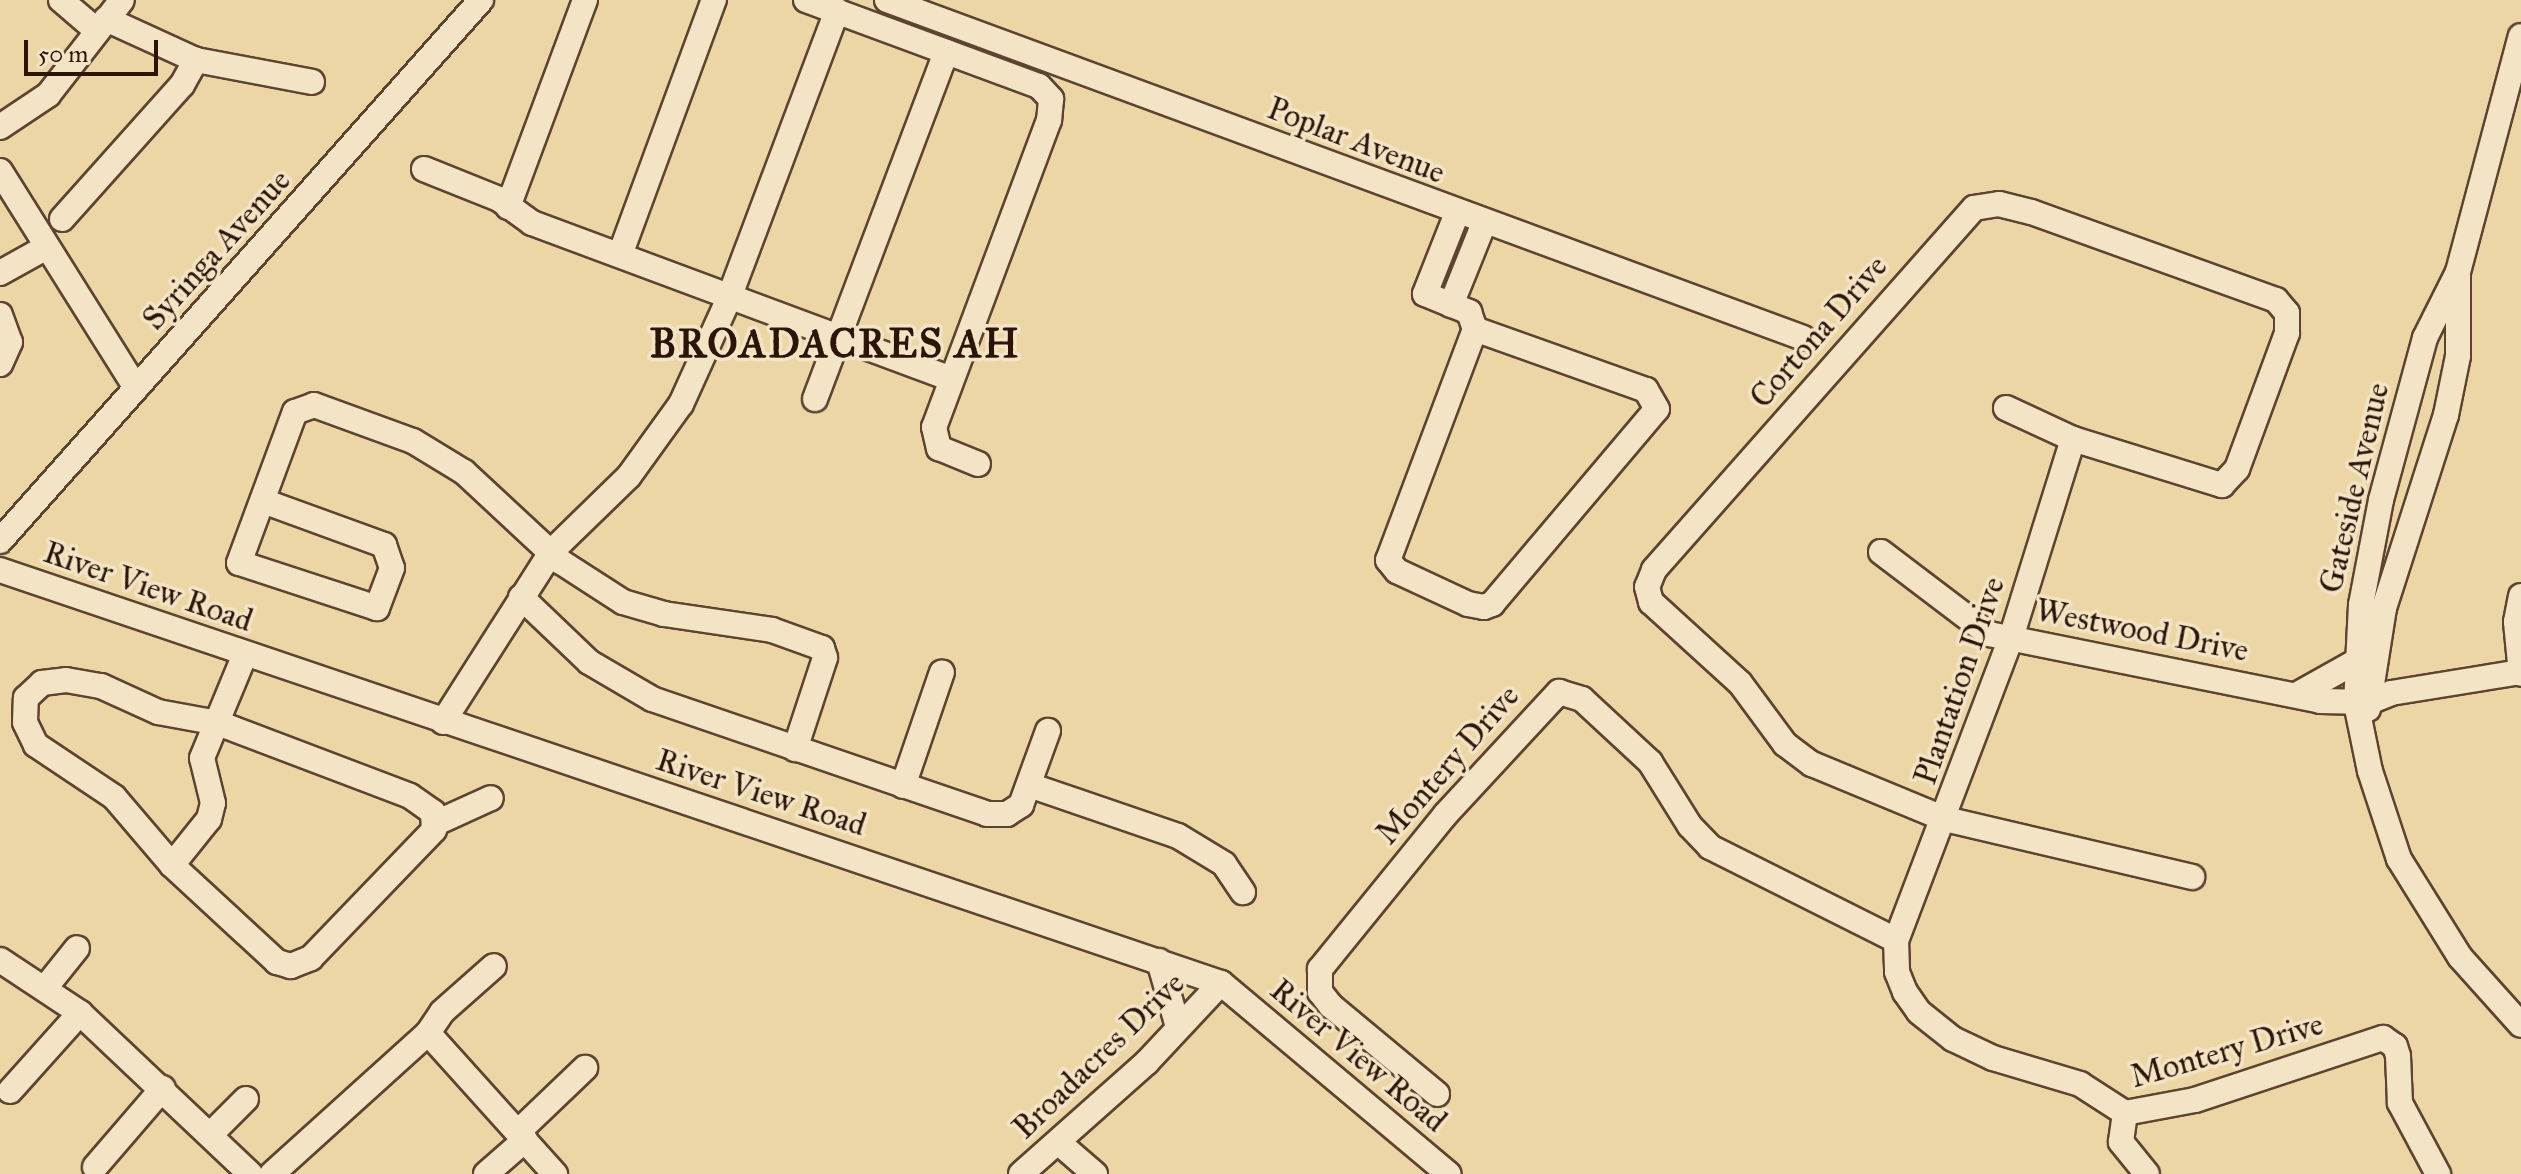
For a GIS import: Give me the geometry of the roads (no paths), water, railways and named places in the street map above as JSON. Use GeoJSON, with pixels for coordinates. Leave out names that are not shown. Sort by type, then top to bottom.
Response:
{"type":"FeatureCollection","features":[{"type":"Feature","properties":{"kind":"street"},"geometry":{"type":"LineString","coordinates":[[61,0],[101,25],[196,60],[312,82]]}},
{"type":"Feature","properties":{"kind":"street"},"geometry":{"type":"LineString","coordinates":[[0,127],[48,95],[122,0]]}},
{"type":"Feature","properties":{"kind":"street","name":"Syringa Avenue"},"geometry":{"type":"LineString","coordinates":[[0,541],[481,0]]}},
{"type":"Feature","properties":{"kind":"street"},"geometry":{"type":"LineString","coordinates":[[508,207],[585,0]]}},
{"type":"Feature","properties":{"kind":"street"},"geometry":{"type":"LineString","coordinates":[[620,255],[714,0]]}},
{"type":"Feature","properties":{"kind":"street"},"geometry":{"type":"LineString","coordinates":[[806,0],[1039,86],[1053,105],[934,427],[935,442],[945,452],[978,464]]}},
{"type":"Feature","properties":{"kind":"street","name":"Poplar Avenue"},"geometry":{"type":"LineString","coordinates":[[887,0],[1484,223],[1803,338]]}},
{"type":"Feature","properties":{"kind":"street"},"geometry":{"type":"LineString","coordinates":[[443,722],[552,551],[616,490],[655,443],[700,367],[837,11]]}},
{"type":"Feature","properties":{"kind":"street","name":"Gateside Avenue"},"geometry":{"type":"LineString","coordinates":[[2362,702],[2384,608],[2446,415],[2458,356],[2458,272],[2521,36]]}},
{"type":"Feature","properties":{"kind":"street"},"geometry":{"type":"LineString","coordinates":[[815,399],[946,52]]}},
{"type":"Feature","properties":{"kind":"street"},"geometry":{"type":"LineString","coordinates":[[62,219],[182,85],[196,60]]}},
{"type":"Feature","properties":{"kind":"street"},"geometry":{"type":"LineString","coordinates":[[424,169],[508,207],[532,223],[951,379]]}},
{"type":"Feature","properties":{"kind":"street"},"geometry":{"type":"LineString","coordinates":[[0,171],[136,388]]}},
{"type":"Feature","properties":{"kind":"street","name":"Cortona Drive"},"geometry":{"type":"LineString","coordinates":[[2006,408],[2073,439],[2216,485],[2228,483],[2287,333],[2287,313],[2276,300],[2031,212],[1999,204],[1974,208],[1649,579],[1648,595],[1657,610],[1740,683],[1798,756],[1945,819],[2192,877]]}},
{"type":"Feature","properties":{"kind":"street"},"geometry":{"type":"LineString","coordinates":[[1457,213],[1425,294],[1469,312],[1475,329],[1388,554],[1397,571],[1468,604],[1484,607],[1503,593],[1657,409],[1646,390],[1475,329]]}},
{"type":"Feature","properties":{"kind":"street"},"geometry":{"type":"LineString","coordinates":[[1451,305],[1484,223]]}},
{"type":"Feature","properties":{"kind":"street"},"geometry":{"type":"LineString","coordinates":[[0,273],[47,247]]}},
{"type":"Feature","properties":{"kind":"street","name":"Gateside Avenue"},"geometry":{"type":"LineString","coordinates":[[2458,272],[2436,310],[2405,404],[2366,573],[2355,662],[2370,771],[2399,859],[2452,946],[2521,1025]]}},
{"type":"Feature","properties":{"kind":"street"},"geometry":{"type":"LineString","coordinates":[[0,315],[10,342],[0,364]]}},
{"type":"Feature","properties":{"kind":"street"},"geometry":{"type":"LineString","coordinates":[[263,501],[384,545],[392,568],[377,608],[239,563],[263,501],[288,421],[295,412],[314,405],[388,431],[444,458],[581,577],[630,604],[772,630],[822,648],[825,658],[795,749]]}},
{"type":"Feature","properties":{"kind":"street","name":"Plantation Drive"},"geometry":{"type":"LineString","coordinates":[[1896,940],[1945,819],[2011,638],[2073,439]]}},
{"type":"Feature","properties":{"kind":"street","name":"Westwood Drive"},"geometry":{"type":"LineString","coordinates":[[1881,552],[1979,630],[2298,694],[2362,702]]}},
{"type":"Feature","properties":{"kind":"street","name":"River View Road"},"geometry":{"type":"LineString","coordinates":[[0,570],[1221,983],[1449,1174]]}},
{"type":"Feature","properties":{"kind":"street"},"geometry":{"type":"LineString","coordinates":[[2362,702],[2391,693],[2521,673],[2516,622],[2521,596]]}},
{"type":"Feature","properties":{"kind":"street"},"geometry":{"type":"LineString","coordinates":[[521,597],[555,633],[614,678],[690,714],[998,816],[1017,809],[1048,731]]}},
{"type":"Feature","properties":{"kind":"street"},"geometry":{"type":"LineString","coordinates":[[172,865],[205,827],[212,811],[202,758],[245,654]]}},
{"type":"Feature","properties":{"kind":"street"},"geometry":{"type":"LineString","coordinates":[[2298,694],[2355,662]]}},
{"type":"Feature","properties":{"kind":"street"},"geometry":{"type":"LineString","coordinates":[[903,786],[942,672]]}},
{"type":"Feature","properties":{"kind":"street"},"geometry":{"type":"LineString","coordinates":[[436,823],[419,801],[218,723],[158,712],[101,686],[66,680],[42,683],[26,698],[27,731],[42,752],[114,797],[172,865],[268,955],[296,965],[311,958],[424,844],[436,823],[491,798]]}},
{"type":"Feature","properties":{"kind":"street","name":"Montery Drive"},"geometry":{"type":"LineString","coordinates":[[1437,1094],[1331,1006],[1320,992],[1320,969],[1445,815],[1559,692],[1582,699],[1650,762],[1690,826],[1710,847],[1896,940],[1897,972],[1905,992],[1919,1012],[1953,1039],[1993,1058],[2080,1084],[2125,1113],[2195,1100],[2383,1038],[2395,1046],[2398,1056],[2400,1103],[2438,1174]]}},
{"type":"Feature","properties":{"kind":"street"},"geometry":{"type":"LineString","coordinates":[[1029,785],[1178,836],[1224,864],[1243,892]]}},
{"type":"Feature","properties":{"kind":"street"},"geometry":{"type":"LineString","coordinates":[[45,988],[77,948]]}},
{"type":"Feature","properties":{"kind":"street"},"geometry":{"type":"LineString","coordinates":[[0,960],[80,1013],[212,1133],[250,1174]]}},
{"type":"Feature","properties":{"kind":"street"},"geometry":{"type":"LineString","coordinates":[[1159,961],[1178,1027]]}},
{"type":"Feature","properties":{"kind":"street"},"geometry":{"type":"LineString","coordinates":[[272,1174],[428,1033],[442,1012],[494,966]]}},
{"type":"Feature","properties":{"kind":"street","name":"Broadacres Drive"},"geometry":{"type":"LineString","coordinates":[[1021,1174],[1058,1142],[1221,983]]}},
{"type":"Feature","properties":{"kind":"street"},"geometry":{"type":"LineString","coordinates":[[10,1091],[80,1013]]}},
{"type":"Feature","properties":{"kind":"street"},"geometry":{"type":"LineString","coordinates":[[428,1033],[555,1174]]}},
{"type":"Feature","properties":{"kind":"street"},"geometry":{"type":"LineString","coordinates":[[486,1174],[585,1068]]}},
{"type":"Feature","properties":{"kind":"street"},"geometry":{"type":"LineString","coordinates":[[95,1167],[163,1088]]}},
{"type":"Feature","properties":{"kind":"street"},"geometry":{"type":"LineString","coordinates":[[212,1133],[246,1099]]}},
{"type":"Feature","properties":{"kind":"street"},"geometry":{"type":"LineString","coordinates":[[2125,1113],[2121,1142],[2147,1174]]}},
{"type":"Feature","properties":{"kind":"street"},"geometry":{"type":"LineString","coordinates":[[1058,1142],[1090,1168],[1117,1174]]}},
{"type":"Feature","properties":{"kind":"district","name":"BROADACRES AH"},"geometry":{"type":"Point","coordinates":[835,344]}}]}
